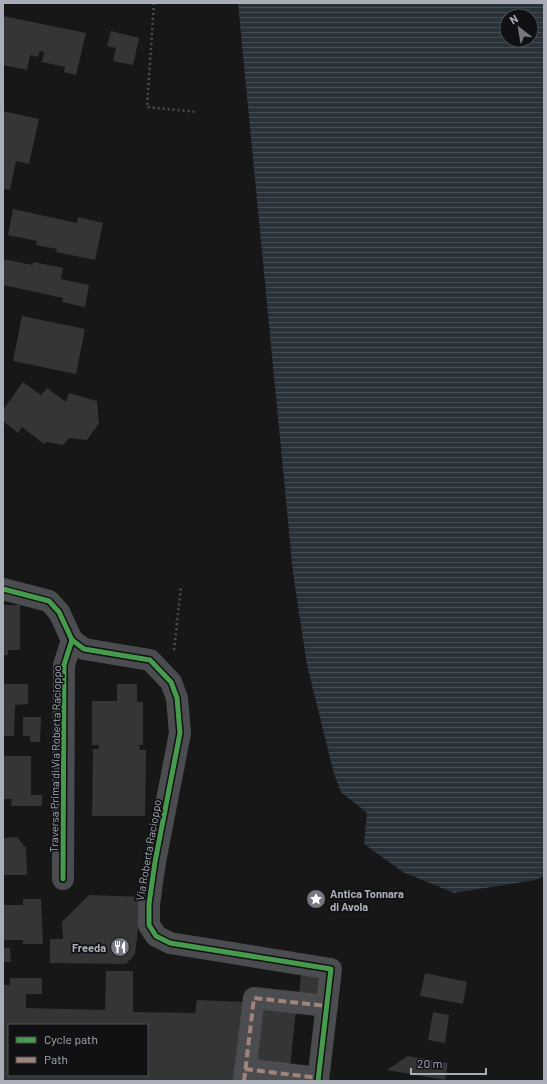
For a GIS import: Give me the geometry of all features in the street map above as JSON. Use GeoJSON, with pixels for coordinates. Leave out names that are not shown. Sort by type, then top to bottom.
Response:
{"type":"FeatureCollection","features":[{"type":"Feature","properties":{"kind":"street"},"geometry":{"type":"LineString","coordinates":[[3,589],[49,601],[59,612],[72,640]]}},
{"type":"Feature","properties":{"kind":"street","name":"Via Roberta Racioppo"},"geometry":{"type":"LineString","coordinates":[[72,640],[84,649],[150,660],[171,682],[178,698],[180,733],[155,862],[149,904],[148,925],[156,936],[170,943],[332,969],[318,1079]]}},
{"type":"Feature","properties":{"kind":"street","name":"Traversa Prima di Via Roberta Racioppo"},"geometry":{"type":"LineString","coordinates":[[63,879],[64,664],[72,640]]}},
{"type":"Feature","properties":{"kind":"street"},"geometry":{"type":"LineString","coordinates":[[318,1079],[244,1075],[254,998],[327,1006]]}},
{"type":"Feature","properties":{"kind":"path"},"geometry":{"type":"LineString","coordinates":[[154,3],[147,107],[197,112]]}},
{"type":"Feature","properties":{"kind":"path"},"geometry":{"type":"LineString","coordinates":[[171,682],[181,586]]}},
{"type":"Feature","properties":{"kind":"shaded area"},"geometry":{"type":"Polygon","coordinates":[[[238,3],[544,3],[544,876],[535,880],[454,893],[403,872],[364,844],[367,813],[341,792],[334,774],[307,665],[293,573],[238,3]]]}},
{"type":"Feature","properties":{"kind":"building"},"geometry":{"type":"Polygon","coordinates":[[[3,16],[86,33],[76,75],[64,72],[65,67],[42,62],[44,52],[40,51],[38,57],[30,55],[27,70],[3,65],[3,16]]]}},
{"type":"Feature","properties":{"kind":"building"},"geometry":{"type":"Polygon","coordinates":[[[111,31],[139,38],[133,65],[113,61],[116,48],[107,46],[111,31]]]}},
{"type":"Feature","properties":{"kind":"building"},"geometry":{"type":"Polygon","coordinates":[[[3,111],[39,119],[29,164],[16,161],[10,190],[3,189],[3,111]]]}},
{"type":"Feature","properties":{"kind":"building"},"geometry":{"type":"Polygon","coordinates":[[[13,209],[77,223],[78,217],[103,223],[95,260],[56,252],[57,249],[36,245],[37,241],[8,235],[13,209]]]}},
{"type":"Feature","properties":{"kind":"building"},"geometry":{"type":"Polygon","coordinates":[[[3,259],[33,265],[33,262],[63,268],[61,279],[89,285],[85,307],[62,302],[63,298],[3,285],[3,259]]]}},
{"type":"Feature","properties":{"kind":"building"},"geometry":{"type":"Polygon","coordinates":[[[22,316],[85,329],[76,374],[13,361],[22,316]]]}},
{"type":"Feature","properties":{"kind":"building"},"geometry":{"type":"Polygon","coordinates":[[[23,382],[41,395],[47,388],[66,402],[69,393],[97,401],[99,423],[87,440],[69,438],[63,445],[46,442],[44,444],[22,427],[18,433],[3,421],[3,410],[23,382]]]}},
{"type":"Feature","properties":{"kind":"building"},"geometry":{"type":"Polygon","coordinates":[[[3,605],[20,605],[20,650],[8,650],[8,655],[3,655],[3,605]]]}},
{"type":"Feature","properties":{"kind":"building"},"geometry":{"type":"Polygon","coordinates":[[[3,684],[28,684],[28,704],[15,705],[14,736],[3,736],[3,684]]]}},
{"type":"Feature","properties":{"kind":"building"},"geometry":{"type":"Polygon","coordinates":[[[117,684],[137,684],[137,702],[143,702],[143,745],[139,745],[140,750],[146,750],[145,816],[92,816],[93,749],[99,749],[99,745],[92,745],[92,701],[117,701],[117,684]]]}},
{"type":"Feature","properties":{"kind":"building"},"geometry":{"type":"Polygon","coordinates":[[[23,717],[41,717],[40,742],[30,742],[30,736],[23,736],[23,717]]]}},
{"type":"Feature","properties":{"kind":"building"},"geometry":{"type":"Polygon","coordinates":[[[3,756],[31,756],[31,795],[42,795],[42,806],[11,806],[12,799],[3,799],[3,756]]]}},
{"type":"Feature","properties":{"kind":"building"},"geometry":{"type":"Polygon","coordinates":[[[17,837],[26,848],[27,875],[3,875],[3,838],[17,837]]]}},
{"type":"Feature","properties":{"kind":"building"},"geometry":{"type":"Polygon","coordinates":[[[89,895],[142,897],[135,954],[126,964],[50,963],[50,939],[63,939],[62,922],[89,895]]]}},
{"type":"Feature","properties":{"kind":"building"},"geometry":{"type":"Polygon","coordinates":[[[23,899],[41,899],[43,944],[23,944],[23,940],[3,940],[3,905],[23,905],[23,899]]]}},
{"type":"Feature","properties":{"kind":"building"},"geometry":{"type":"Polygon","coordinates":[[[3,948],[10,948],[11,962],[3,962],[3,948]]]}},
{"type":"Feature","properties":{"kind":"building"},"geometry":{"type":"Polygon","coordinates":[[[106,971],[133,971],[133,1012],[195,1013],[197,1000],[247,1002],[238,1081],[3,1081],[3,985],[10,985],[10,978],[42,978],[42,994],[26,994],[26,1008],[105,1010],[106,971]]]}},
{"type":"Feature","properties":{"kind":"building"},"geometry":{"type":"Polygon","coordinates":[[[425,973],[467,982],[463,1004],[420,996],[425,973]]]}},
{"type":"Feature","properties":{"kind":"building"},"geometry":{"type":"Polygon","coordinates":[[[301,975],[321,977],[317,998],[299,996],[301,975]]]}},
{"type":"Feature","properties":{"kind":"building"},"geometry":{"type":"Polygon","coordinates":[[[259,1005],[296,1009],[290,1068],[252,1064],[259,1005]]]}},
{"type":"Feature","properties":{"kind":"building"},"geometry":{"type":"Polygon","coordinates":[[[433,1012],[449,1015],[445,1043],[428,1040],[433,1012]]]}},
{"type":"Feature","properties":{"kind":"building"},"geometry":{"type":"Polygon","coordinates":[[[408,1056],[448,1063],[445,1080],[387,1070],[408,1056]]]}},
{"type":"Feature","properties":{"kind":"marked path"},"geometry":{"type":"LineString","coordinates":[[244,1081],[254,998],[327,1006]]}},
{"type":"Feature","properties":{"kind":"marked path"},"geometry":{"type":"LineString","coordinates":[[245,1069],[318,1078]]}},
{"type":"Feature","properties":{"kind":"cycle path"},"geometry":{"type":"LineString","coordinates":[[3,589],[49,601],[59,612],[72,640],[84,649],[150,660],[171,682],[177,698],[180,733],[155,862],[149,904],[149,925],[156,936],[170,943],[331,969],[318,1081]]}},
{"type":"Feature","properties":{"kind":"cycle path"},"geometry":{"type":"LineString","coordinates":[[63,879],[64,665],[72,640]]}},
{"type":"Feature","properties":{"kind":"place","name":"Antica Tonnara di Avola"},"geometry":{"type":"Point","coordinates":[316,899]}},
{"type":"Feature","properties":{"kind":"place","name":"Freeda"},"geometry":{"type":"Point","coordinates":[120,947]}}]}
